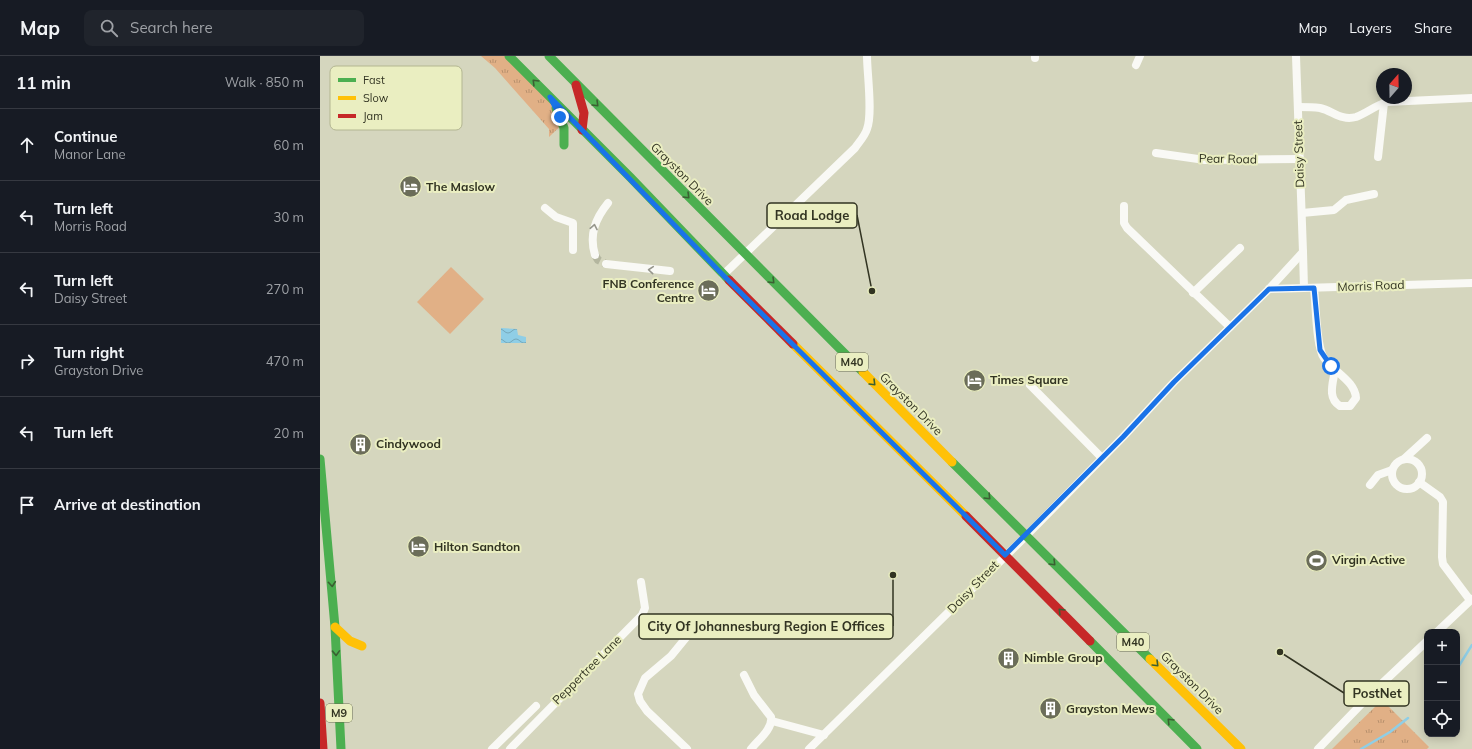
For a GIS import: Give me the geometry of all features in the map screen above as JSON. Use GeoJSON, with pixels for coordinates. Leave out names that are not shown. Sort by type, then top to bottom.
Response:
{"type":"FeatureCollection","features":[{"type":"Feature","properties":{"kind":"main road","name":"M40"},"geometry":{"type":"LineString","coordinates":[[509,56],[630,177],[723,275],[1005,555],[1197,749]]}},
{"type":"Feature","properties":{"kind":"main road","name":"Grayston Drive"},"geometry":{"type":"LineString","coordinates":[[549,56],[744,254],[1241,749]]}},
{"type":"Feature","properties":{"kind":"main road"},"geometry":{"type":"LineString","coordinates":[[575,82],[584,113],[582,130]]}},
{"type":"Feature","properties":{"kind":"main road"},"geometry":{"type":"LineString","coordinates":[[550,97],[564,128],[564,145]]}},
{"type":"Feature","properties":{"kind":"main road","name":"M9"},"geometry":{"type":"LineString","coordinates":[[320,459],[324,546],[335,627],[341,749]]}},
{"type":"Feature","properties":{"kind":"main road"},"geometry":{"type":"LineString","coordinates":[[335,627],[350,640],[362,646]]}},
{"type":"Feature","properties":{"kind":"main road","name":"M9"},"geometry":{"type":"LineString","coordinates":[[320,703],[322,714],[323,749]]}},
{"type":"Feature","properties":{"kind":"main road"},"geometry":{"type":"LineString","coordinates":[[320,727],[322,714]]}},
{"type":"Feature","properties":{"kind":"street"},"geometry":{"type":"LineString","coordinates":[[723,275],[855,148],[867,129],[869,117],[867,56]]}},
{"type":"Feature","properties":{"kind":"street"},"geometry":{"type":"LineString","coordinates":[[1136,65],[1140,56]]}},
{"type":"Feature","properties":{"kind":"street","name":"Daisy Street"},"geometry":{"type":"LineString","coordinates":[[1296,56],[1304,288]]}},
{"type":"Feature","properties":{"kind":"street"},"geometry":{"type":"LineString","coordinates":[[1412,101],[1472,98]]}},
{"type":"Feature","properties":{"kind":"street"},"geometry":{"type":"LineString","coordinates":[[1298,107],[1319,108],[1333,115],[1348,118],[1362,114],[1382,104]]}},
{"type":"Feature","properties":{"kind":"street"},"geometry":{"type":"LineString","coordinates":[[1378,157],[1384,104]]}},
{"type":"Feature","properties":{"kind":"street","name":"Pear Road"},"geometry":{"type":"LineString","coordinates":[[1156,153],[1205,160],[1300,159]]}},
{"type":"Feature","properties":{"kind":"street"},"geometry":{"type":"LineString","coordinates":[[1302,212],[1334,210],[1346,200],[1374,194]]}},
{"type":"Feature","properties":{"kind":"street"},"geometry":{"type":"LineString","coordinates":[[595,256],[593,239],[594,225],[598,216],[608,203]]}},
{"type":"Feature","properties":{"kind":"street"},"geometry":{"type":"LineString","coordinates":[[1124,206],[1124,223],[1127,228],[1230,327]]}},
{"type":"Feature","properties":{"kind":"street"},"geometry":{"type":"LineString","coordinates":[[545,208],[556,217],[573,223],[573,250]]}},
{"type":"Feature","properties":{"kind":"street"},"geometry":{"type":"LineString","coordinates":[[1193,292],[1240,248]]}},
{"type":"Feature","properties":{"kind":"street","name":"Daisy Street"},"geometry":{"type":"LineString","coordinates":[[809,749],[1026,536],[1174,382],[1269,289],[1303,252]]}},
{"type":"Feature","properties":{"kind":"street"},"geometry":{"type":"LineString","coordinates":[[606,264],[670,272]]}},
{"type":"Feature","properties":{"kind":"street","name":"Morris Road"},"geometry":{"type":"LineString","coordinates":[[1269,289],[1472,283]]}},
{"type":"Feature","properties":{"kind":"street"},"geometry":{"type":"LineString","coordinates":[[1314,288],[1320,350],[1335,370]]}},
{"type":"Feature","properties":{"kind":"street"},"geometry":{"type":"LineString","coordinates":[[1030,385],[1102,458]]}},
{"type":"Feature","properties":{"kind":"street"},"geometry":{"type":"LineString","coordinates":[[1370,485],[1378,475],[1392,470],[1398,462],[1404,459],[1427,438]]}},
{"type":"Feature","properties":{"kind":"street"},"geometry":{"type":"LineString","coordinates":[[1392,470],[1392,478],[1400,488],[1409,489],[1419,482],[1421,472],[1420,466],[1410,460],[1404,459]]}},
{"type":"Feature","properties":{"kind":"street"},"geometry":{"type":"LineString","coordinates":[[1419,482],[1440,497],[1443,502],[1443,564],[1471,600],[1440,629]]}},
{"type":"Feature","properties":{"kind":"street","name":"Peppertree Lane"},"geometry":{"type":"LineString","coordinates":[[510,749],[642,615],[645,608],[641,582]]}},
{"type":"Feature","properties":{"kind":"street"},"geometry":{"type":"LineString","coordinates":[[687,749],[647,711],[640,701],[638,694],[645,678],[671,656],[689,634]]}},
{"type":"Feature","properties":{"kind":"street"},"geometry":{"type":"LineString","coordinates":[[1318,749],[1374,691],[1424,644]]}},
{"type":"Feature","properties":{"kind":"street"},"geometry":{"type":"LineString","coordinates":[[744,675],[754,694],[768,712],[772,721],[768,730],[752,749]]}},
{"type":"Feature","properties":{"kind":"street"},"geometry":{"type":"LineString","coordinates":[[492,749],[536,706]]}},
{"type":"Feature","properties":{"kind":"street"},"geometry":{"type":"LineString","coordinates":[[772,721],[824,735]]}},
{"type":"Feature","properties":{"kind":"green space"},"geometry":{"type":"Polygon","coordinates":[[[481,56],[509,56],[572,115],[549,137],[549,129],[495,68],[481,56]]]}},
{"type":"Feature","properties":{"kind":"green space"},"geometry":{"type":"Polygon","coordinates":[[[451,267],[484,299],[450,334],[417,302],[451,267]]]}},
{"type":"Feature","properties":{"kind":"green space"},"geometry":{"type":"Polygon","coordinates":[[[1382,700],[1429,747],[1427,749],[1332,749],[1382,700]]]}},
{"type":"Feature","properties":{"kind":"water"},"geometry":{"type":"Polygon","coordinates":[[[501,328],[517,329],[518,335],[526,337],[526,343],[501,343],[501,328]]]}},
{"type":"Feature","properties":{"kind":"waterway"},"geometry":{"type":"LineString","coordinates":[[1460,665],[1472,645]]}},
{"type":"Feature","properties":{"kind":"waterway"},"geometry":{"type":"LineString","coordinates":[[1361,749],[1390,732],[1408,718]]}},
{"type":"Feature","properties":{"kind":"tunnel"},"geometry":{"type":"LineString","coordinates":[[595,255],[598,260],[606,264]]}},
{"type":"Feature","properties":{"kind":"traffic: fast"},"geometry":{"type":"LineString","coordinates":[[509,56],[630,177],[729,280]]}},
{"type":"Feature","properties":{"kind":"traffic: fast"},"geometry":{"type":"LineString","coordinates":[[549,56],[863,372]]}},
{"type":"Feature","properties":{"kind":"traffic: fast"},"geometry":{"type":"LineString","coordinates":[[556,108],[564,128],[564,145]]}},
{"type":"Feature","properties":{"kind":"traffic: fast"},"geometry":{"type":"LineString","coordinates":[[320,459],[335,627],[341,749]]}},
{"type":"Feature","properties":{"kind":"traffic: fast"},"geometry":{"type":"LineString","coordinates":[[952,462],[1150,659]]}},
{"type":"Feature","properties":{"kind":"traffic: fast"},"geometry":{"type":"LineString","coordinates":[[1090,641],[1197,749]]}},
{"type":"Feature","properties":{"kind":"traffic: slow"},"geometry":{"type":"LineString","coordinates":[[793,344],[966,516]]}},
{"type":"Feature","properties":{"kind":"traffic: slow"},"geometry":{"type":"LineString","coordinates":[[863,372],[952,462]]}},
{"type":"Feature","properties":{"kind":"traffic: slow"},"geometry":{"type":"LineString","coordinates":[[335,627],[350,641],[362,646]]}},
{"type":"Feature","properties":{"kind":"traffic: slow"},"geometry":{"type":"LineString","coordinates":[[1150,659],[1241,749]]}},
{"type":"Feature","properties":{"kind":"traffic: jam"},"geometry":{"type":"LineString","coordinates":[[576,85],[584,113],[582,130]]}},
{"type":"Feature","properties":{"kind":"traffic: jam"},"geometry":{"type":"LineString","coordinates":[[729,280],[793,344]]}},
{"type":"Feature","properties":{"kind":"traffic: jam"},"geometry":{"type":"LineString","coordinates":[[966,516],[1090,641]]}},
{"type":"Feature","properties":{"kind":"traffic: jam"},"geometry":{"type":"LineString","coordinates":[[320,703],[323,749]]}},
{"type":"Feature","properties":{"kind":"place","name":"The Maslow"},"geometry":{"type":"Point","coordinates":[410,187]}},
{"type":"Feature","properties":{"kind":"place","name":"FNB Conference Centre"},"geometry":{"type":"Point","coordinates":[709,291]}},
{"type":"Feature","properties":{"kind":"place","name":"Road Lodge"},"geometry":{"type":"Point","coordinates":[872,291]}},
{"type":"Feature","properties":{"kind":"place","name":"Times Square"},"geometry":{"type":"Point","coordinates":[975,380]}},
{"type":"Feature","properties":{"kind":"place","name":"Cindywood"},"geometry":{"type":"Point","coordinates":[361,444]}},
{"type":"Feature","properties":{"kind":"place","name":"Hilton Sandton"},"geometry":{"type":"Point","coordinates":[419,547]}},
{"type":"Feature","properties":{"kind":"place","name":"Virgin Active"},"geometry":{"type":"Point","coordinates":[1317,560]}},
{"type":"Feature","properties":{"kind":"place","name":"City Of Johannesburg Region E Offices"},"geometry":{"type":"Point","coordinates":[893,575]}},
{"type":"Feature","properties":{"kind":"place","name":"PostNet"},"geometry":{"type":"Point","coordinates":[1280,652]}},
{"type":"Feature","properties":{"kind":"place","name":"Nimble Group"},"geometry":{"type":"Point","coordinates":[1008,658]}},
{"type":"Feature","properties":{"kind":"place","name":"Grayston Mews"},"geometry":{"type":"Point","coordinates":[1050,709]}},
{"type":"Feature","properties":{"kind":"route"},"geometry":{"type":"LineString","coordinates":[[560,117],[550,97],[630,177],[723,275],[867,416],[1005,555],[1026,536],[1123,437],[1174,382],[1269,289],[1314,288],[1320,350],[1331,366]]}}]}
